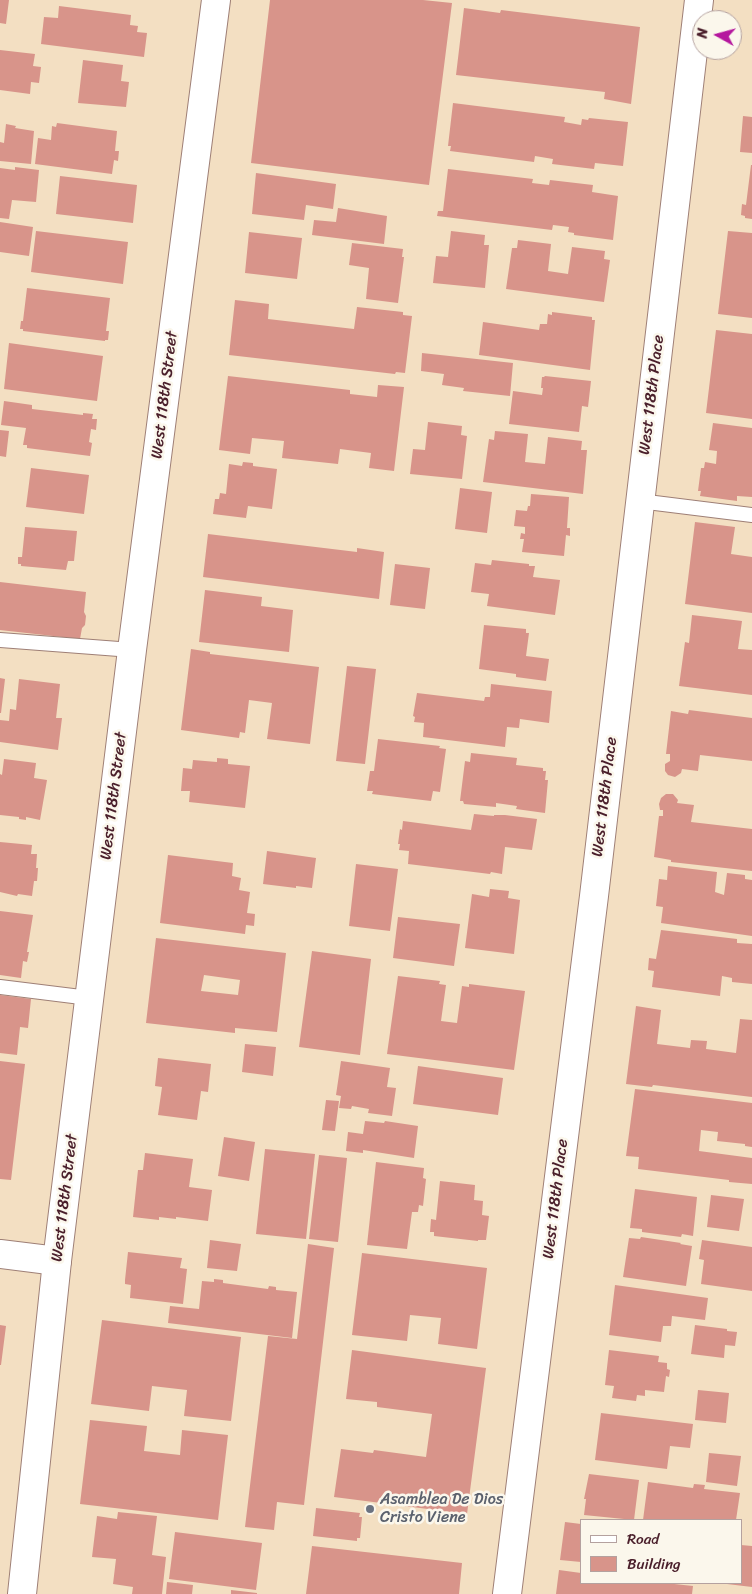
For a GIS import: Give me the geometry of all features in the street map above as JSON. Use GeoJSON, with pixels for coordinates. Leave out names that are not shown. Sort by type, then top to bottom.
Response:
{"type":"FeatureCollection","features":[{"type":"Feature","properties":{"kind":"street","name":"West 118th Street"},"geometry":{"type":"LineString","coordinates":[[22,1594],[57,1261],[89,998],[216,0]]}},
{"type":"Feature","properties":{"kind":"street","name":"West 118th Place"},"geometry":{"type":"LineString","coordinates":[[507,1594],[591,915],[699,0]]}},
{"type":"Feature","properties":{"kind":"street"},"geometry":{"type":"LineString","coordinates":[[0,1254],[57,1261]]}},
{"type":"Feature","properties":{"kind":"lane"},"geometry":{"type":"LineString","coordinates":[[640,501],[752,516]]}},
{"type":"Feature","properties":{"kind":"lane"},"geometry":{"type":"LineString","coordinates":[[0,640],[132,650]]}},
{"type":"Feature","properties":{"kind":"lane"},"geometry":{"type":"LineString","coordinates":[[0,987],[89,998]]}},
{"type":"Feature","properties":{"kind":"building"},"geometry":{"type":"Polygon","coordinates":[[[0,0],[9,0],[6,24],[0,23],[0,0]]]}},
{"type":"Feature","properties":{"kind":"building"},"geometry":{"type":"Polygon","coordinates":[[[270,0],[423,0],[452,3],[429,185],[251,163],[270,0]]]}},
{"type":"Feature","properties":{"kind":"building"},"geometry":{"type":"Polygon","coordinates":[[[59,6],[131,15],[130,25],[138,26],[137,32],[147,33],[144,57],[41,44],[44,17],[58,18],[59,6]]]}},
{"type":"Feature","properties":{"kind":"building"},"geometry":{"type":"Polygon","coordinates":[[[464,8],[500,13],[501,10],[640,27],[631,104],[604,99],[605,92],[456,75],[464,8]]]}},
{"type":"Feature","properties":{"kind":"building"},"geometry":{"type":"Polygon","coordinates":[[[0,50],[35,54],[33,66],[41,67],[39,83],[31,82],[30,94],[0,90],[0,50]]]}},
{"type":"Feature","properties":{"kind":"building"},"geometry":{"type":"Polygon","coordinates":[[[83,60],[123,65],[121,81],[129,82],[126,107],[78,103],[83,60]]]}},
{"type":"Feature","properties":{"kind":"building"},"geometry":{"type":"Polygon","coordinates":[[[453,103],[565,117],[564,122],[581,125],[582,119],[588,120],[589,118],[628,122],[623,166],[595,163],[594,169],[552,164],[553,159],[535,156],[534,162],[450,151],[451,146],[448,146],[453,103]]]}},
{"type":"Feature","properties":{"kind":"building"},"geometry":{"type":"Polygon","coordinates":[[[743,116],[752,117],[752,153],[740,152],[743,116]]]}},
{"type":"Feature","properties":{"kind":"building"},"geometry":{"type":"Polygon","coordinates":[[[57,123],[117,131],[115,151],[119,151],[118,161],[114,160],[112,174],[35,164],[38,138],[51,140],[52,126],[56,127],[57,123]]]}},
{"type":"Feature","properties":{"kind":"building"},"geometry":{"type":"Polygon","coordinates":[[[6,124],[16,126],[15,128],[34,131],[31,164],[0,161],[0,142],[4,143],[6,124]]]}},
{"type":"Feature","properties":{"kind":"building"},"geometry":{"type":"Polygon","coordinates":[[[751,165],[752,219],[741,215],[742,204],[746,205],[751,165]]]}},
{"type":"Feature","properties":{"kind":"building"},"geometry":{"type":"Polygon","coordinates":[[[15,167],[39,170],[36,202],[12,200],[9,219],[0,218],[0,168],[15,170],[15,167]]]}},
{"type":"Feature","properties":{"kind":"building"},"geometry":{"type":"Polygon","coordinates":[[[448,169],[533,179],[532,183],[549,185],[550,180],[593,185],[592,192],[618,196],[613,240],[574,235],[574,233],[568,232],[569,227],[553,225],[552,230],[437,216],[438,211],[443,211],[448,169]]]}},
{"type":"Feature","properties":{"kind":"building"},"geometry":{"type":"Polygon","coordinates":[[[256,173],[336,184],[333,209],[306,205],[304,220],[252,214],[256,173]]]}},
{"type":"Feature","properties":{"kind":"building"},"geometry":{"type":"Polygon","coordinates":[[[60,176],[137,185],[133,223],[56,214],[60,176]]]}},
{"type":"Feature","properties":{"kind":"building"},"geometry":{"type":"Polygon","coordinates":[[[338,208],[387,216],[384,244],[312,235],[314,220],[336,222],[338,208]]]}},
{"type":"Feature","properties":{"kind":"building"},"geometry":{"type":"Polygon","coordinates":[[[0,222],[33,227],[29,256],[0,252],[0,222]]]}},
{"type":"Feature","properties":{"kind":"building"},"geometry":{"type":"Polygon","coordinates":[[[36,231],[128,242],[123,284],[31,272],[36,231]]]}},
{"type":"Feature","properties":{"kind":"building"},"geometry":{"type":"Polygon","coordinates":[[[451,231],[485,235],[484,245],[489,245],[485,288],[433,283],[436,256],[448,257],[451,231]]]}},
{"type":"Feature","properties":{"kind":"building"},"geometry":{"type":"Polygon","coordinates":[[[728,231],[752,233],[752,318],[718,314],[728,231]]]}},
{"type":"Feature","properties":{"kind":"building"},"geometry":{"type":"Polygon","coordinates":[[[249,232],[302,238],[297,279],[245,273],[249,232]]]}},
{"type":"Feature","properties":{"kind":"building"},"geometry":{"type":"Polygon","coordinates":[[[518,240],[551,244],[548,271],[568,274],[572,247],[605,251],[604,259],[610,260],[604,302],[506,289],[512,248],[517,248],[518,240]]]}},
{"type":"Feature","properties":{"kind":"building"},"geometry":{"type":"Polygon","coordinates":[[[352,243],[403,249],[402,257],[404,257],[398,303],[366,299],[369,268],[349,265],[352,243]]]}},
{"type":"Feature","properties":{"kind":"building"},"geometry":{"type":"Polygon","coordinates":[[[27,288],[110,298],[106,331],[109,331],[108,340],[23,331],[23,329],[20,329],[21,321],[23,321],[27,288]]]}},
{"type":"Feature","properties":{"kind":"building"},"geometry":{"type":"Polygon","coordinates":[[[235,300],[269,304],[268,319],[354,329],[357,307],[403,312],[403,315],[412,316],[405,373],[396,372],[395,374],[229,355],[235,300]]]}},
{"type":"Feature","properties":{"kind":"building"},"geometry":{"type":"Polygon","coordinates":[[[552,312],[592,317],[592,320],[595,320],[590,370],[479,355],[483,322],[539,330],[540,324],[547,324],[548,314],[552,315],[552,312]]]}},
{"type":"Feature","properties":{"kind":"building"},"geometry":{"type":"Polygon","coordinates":[[[716,330],[752,334],[752,419],[706,413],[716,330]]]}},
{"type":"Feature","properties":{"kind":"building"},"geometry":{"type":"Polygon","coordinates":[[[9,343],[103,356],[97,401],[4,389],[9,343]]]}},
{"type":"Feature","properties":{"kind":"building"},"geometry":{"type":"Polygon","coordinates":[[[422,353],[513,363],[510,396],[463,391],[464,388],[442,385],[444,374],[421,371],[422,353]]]}},
{"type":"Feature","properties":{"kind":"building"},"geometry":{"type":"Polygon","coordinates":[[[228,376],[350,390],[350,394],[377,397],[378,385],[404,387],[394,471],[369,468],[371,453],[340,449],[338,464],[282,458],[284,441],[252,438],[250,454],[219,450],[228,376]]]}},
{"type":"Feature","properties":{"kind":"building"},"geometry":{"type":"Polygon","coordinates":[[[542,377],[591,381],[588,407],[582,406],[579,432],[509,424],[513,391],[542,395],[542,377]]]}},
{"type":"Feature","properties":{"kind":"building"},"geometry":{"type":"Polygon","coordinates":[[[4,401],[32,405],[32,409],[83,415],[83,413],[93,414],[92,419],[97,419],[96,430],[91,429],[89,442],[92,443],[90,456],[27,448],[27,445],[23,445],[26,428],[1,425],[4,401]]]}},
{"type":"Feature","properties":{"kind":"building"},"geometry":{"type":"Polygon","coordinates":[[[428,422],[462,426],[461,435],[467,436],[462,479],[410,474],[413,449],[425,450],[428,422]]]}},
{"type":"Feature","properties":{"kind":"building"},"geometry":{"type":"Polygon","coordinates":[[[713,423],[752,428],[752,497],[737,496],[737,501],[700,496],[701,491],[698,491],[701,468],[704,468],[705,462],[716,464],[717,451],[709,450],[713,423]]]}},
{"type":"Feature","properties":{"kind":"building"},"geometry":{"type":"Polygon","coordinates":[[[0,430],[9,431],[6,457],[0,456],[0,430]]]}},
{"type":"Feature","properties":{"kind":"building"},"geometry":{"type":"Polygon","coordinates":[[[495,431],[528,434],[525,462],[545,464],[548,437],[582,441],[581,450],[587,450],[583,494],[483,482],[489,439],[494,440],[495,431]]]}},
{"type":"Feature","properties":{"kind":"building"},"geometry":{"type":"Polygon","coordinates":[[[243,462],[253,463],[253,466],[277,469],[272,509],[248,506],[246,518],[213,514],[215,499],[219,499],[220,493],[226,494],[229,464],[242,466],[243,462]]]}},
{"type":"Feature","properties":{"kind":"building"},"geometry":{"type":"Polygon","coordinates":[[[31,468],[89,475],[84,514],[26,507],[31,468]]]}},
{"type":"Feature","properties":{"kind":"building"},"geometry":{"type":"Polygon","coordinates":[[[460,488],[492,492],[487,533],[455,529],[460,488]]]}},
{"type":"Feature","properties":{"kind":"building"},"geometry":{"type":"Polygon","coordinates":[[[531,494],[569,497],[567,528],[570,528],[570,536],[566,535],[564,556],[522,552],[524,539],[520,539],[521,533],[525,534],[525,527],[514,526],[516,510],[527,511],[528,506],[530,506],[531,494]]]}},
{"type":"Feature","properties":{"kind":"building"},"geometry":{"type":"Polygon","coordinates":[[[695,522],[735,527],[731,554],[752,557],[752,613],[685,604],[695,522]]]}},
{"type":"Feature","properties":{"kind":"building"},"geometry":{"type":"Polygon","coordinates":[[[25,527],[77,531],[74,561],[68,561],[66,570],[21,566],[21,564],[18,564],[18,557],[22,557],[25,527]]]}},
{"type":"Feature","properties":{"kind":"building"},"geometry":{"type":"Polygon","coordinates":[[[208,534],[357,552],[357,548],[384,552],[379,599],[203,577],[208,534]]]}},
{"type":"Feature","properties":{"kind":"building"},"geometry":{"type":"Polygon","coordinates":[[[492,560],[529,564],[529,566],[535,566],[533,577],[560,580],[555,615],[487,606],[489,594],[471,592],[475,563],[491,565],[492,560]]]}},
{"type":"Feature","properties":{"kind":"building"},"geometry":{"type":"Polygon","coordinates":[[[395,564],[430,568],[425,609],[390,605],[395,564]]]}},
{"type":"Feature","properties":{"kind":"building"},"geometry":{"type":"Polygon","coordinates":[[[0,582],[86,592],[85,625],[82,628],[80,639],[0,630],[0,582]]]}},
{"type":"Feature","properties":{"kind":"building"},"geometry":{"type":"Polygon","coordinates":[[[205,590],[262,597],[261,606],[293,610],[289,652],[199,642],[205,590]]]}},
{"type":"Feature","properties":{"kind":"building"},"geometry":{"type":"Polygon","coordinates":[[[692,615],[742,621],[738,649],[752,650],[752,695],[679,686],[685,642],[689,643],[692,615]]]}},
{"type":"Feature","properties":{"kind":"building"},"geometry":{"type":"Polygon","coordinates":[[[484,625],[526,629],[526,633],[529,633],[526,656],[549,659],[546,681],[516,677],[516,674],[479,669],[484,625]]]}},
{"type":"Feature","properties":{"kind":"building"},"geometry":{"type":"Polygon","coordinates":[[[191,649],[210,652],[210,654],[319,667],[310,744],[267,739],[272,703],[249,700],[245,733],[240,732],[239,738],[181,730],[191,649]]]}},
{"type":"Feature","properties":{"kind":"building"},"geometry":{"type":"Polygon","coordinates":[[[347,666],[376,669],[365,764],[336,761],[347,666]]]}},
{"type":"Feature","properties":{"kind":"building"},"geometry":{"type":"Polygon","coordinates":[[[0,678],[5,679],[1,713],[0,713],[0,678]]]}},
{"type":"Feature","properties":{"kind":"building"},"geometry":{"type":"Polygon","coordinates":[[[19,679],[60,684],[56,718],[62,718],[58,750],[0,742],[0,720],[9,721],[10,709],[16,710],[19,679]]]}},
{"type":"Feature","properties":{"kind":"building"},"geometry":{"type":"Polygon","coordinates":[[[491,684],[552,691],[549,723],[520,719],[519,728],[507,727],[505,747],[423,737],[424,723],[414,722],[415,717],[413,716],[417,693],[484,701],[485,697],[490,697],[491,684]]]}},
{"type":"Feature","properties":{"kind":"building"},"geometry":{"type":"Polygon","coordinates":[[[689,710],[752,718],[752,761],[700,755],[698,771],[682,769],[681,773],[675,777],[668,775],[665,771],[665,764],[670,761],[670,754],[666,754],[671,711],[688,714],[689,710]]]}},
{"type":"Feature","properties":{"kind":"building"},"geometry":{"type":"Polygon","coordinates":[[[378,739],[440,746],[439,748],[446,749],[440,792],[433,791],[431,801],[372,794],[373,791],[367,791],[370,771],[374,771],[378,739]]]}},
{"type":"Feature","properties":{"kind":"building"},"geometry":{"type":"Polygon","coordinates":[[[471,753],[517,758],[516,765],[543,768],[543,771],[546,771],[545,780],[548,780],[545,813],[516,809],[517,806],[496,803],[496,807],[464,804],[463,801],[460,801],[465,761],[470,762],[471,753]]]}},
{"type":"Feature","properties":{"kind":"building"},"geometry":{"type":"Polygon","coordinates":[[[217,758],[228,759],[228,764],[250,766],[245,808],[189,802],[190,791],[181,791],[183,768],[192,769],[193,760],[217,762],[217,758]]]}},
{"type":"Feature","properties":{"kind":"building"},"geometry":{"type":"Polygon","coordinates":[[[4,759],[36,763],[34,778],[47,780],[40,820],[26,817],[26,820],[19,819],[19,817],[0,815],[0,774],[2,775],[4,759]]]}},
{"type":"Feature","properties":{"kind":"building"},"geometry":{"type":"Polygon","coordinates":[[[666,794],[673,794],[678,800],[677,803],[694,805],[691,822],[752,829],[752,871],[671,862],[671,860],[654,857],[659,816],[663,816],[663,810],[660,810],[659,804],[661,798],[666,794]]]}},
{"type":"Feature","properties":{"kind":"building"},"geometry":{"type":"Polygon","coordinates":[[[474,814],[537,819],[532,850],[505,847],[502,874],[491,872],[490,874],[408,864],[409,851],[399,850],[400,829],[402,830],[403,821],[471,830],[474,814]]]}},
{"type":"Feature","properties":{"kind":"building"},"geometry":{"type":"Polygon","coordinates":[[[0,842],[32,845],[31,854],[37,854],[36,868],[38,868],[37,881],[34,881],[32,896],[18,894],[17,896],[0,892],[0,842]]]}},
{"type":"Feature","properties":{"kind":"building"},"geometry":{"type":"Polygon","coordinates":[[[267,851],[316,858],[312,888],[263,884],[267,851]]]}},
{"type":"Feature","properties":{"kind":"building"},"geometry":{"type":"Polygon","coordinates":[[[168,855],[233,863],[232,876],[241,878],[239,890],[250,892],[247,913],[255,914],[254,926],[246,925],[245,934],[160,923],[168,855]]]}},
{"type":"Feature","properties":{"kind":"building"},"geometry":{"type":"Polygon","coordinates":[[[356,864],[398,869],[390,931],[349,926],[356,864]]]}},
{"type":"Feature","properties":{"kind":"building"},"geometry":{"type":"Polygon","coordinates":[[[668,866],[717,872],[715,892],[724,895],[727,873],[745,875],[745,879],[752,880],[752,936],[661,923],[663,907],[656,906],[659,879],[667,880],[668,866]]]}},
{"type":"Feature","properties":{"kind":"building"},"geometry":{"type":"Polygon","coordinates":[[[490,889],[509,891],[508,898],[520,900],[514,954],[465,948],[472,894],[489,897],[490,889]]]}},
{"type":"Feature","properties":{"kind":"building"},"geometry":{"type":"Polygon","coordinates":[[[0,911],[33,915],[27,952],[29,952],[27,962],[23,961],[21,978],[0,975],[0,911]]]}},
{"type":"Feature","properties":{"kind":"building"},"geometry":{"type":"Polygon","coordinates":[[[398,917],[460,924],[454,966],[393,958],[398,917]]]}},
{"type":"Feature","properties":{"kind":"building"},"geometry":{"type":"Polygon","coordinates":[[[661,930],[737,939],[737,943],[752,944],[752,984],[732,982],[732,978],[722,976],[720,996],[652,987],[654,971],[648,970],[649,958],[656,959],[661,930]]]}},
{"type":"Feature","properties":{"kind":"building"},"geometry":{"type":"Polygon","coordinates":[[[156,938],[286,953],[277,1032],[235,1028],[235,1033],[146,1023],[156,938]],[[204,975],[201,991],[238,995],[240,980],[204,975]]]}},
{"type":"Feature","properties":{"kind":"building"},"geometry":{"type":"Polygon","coordinates":[[[312,951],[371,959],[360,1055],[299,1047],[312,951]]]}},
{"type":"Feature","properties":{"kind":"building"},"geometry":{"type":"Polygon","coordinates":[[[398,976],[440,981],[439,984],[446,985],[441,1021],[457,1023],[462,986],[469,987],[469,984],[525,991],[514,1070],[387,1054],[398,976]]]}},
{"type":"Feature","properties":{"kind":"building"},"geometry":{"type":"Polygon","coordinates":[[[0,995],[31,999],[28,1028],[20,1027],[17,1055],[0,1053],[0,995]]]}},
{"type":"Feature","properties":{"kind":"building"},"geometry":{"type":"Polygon","coordinates":[[[636,1006],[661,1010],[657,1044],[690,1048],[691,1040],[707,1041],[706,1049],[736,1053],[740,1019],[752,1020],[752,1097],[653,1085],[652,1087],[626,1084],[636,1006]]]}},
{"type":"Feature","properties":{"kind":"building"},"geometry":{"type":"Polygon","coordinates":[[[245,1044],[276,1047],[273,1076],[242,1072],[245,1044]]]}},
{"type":"Feature","properties":{"kind":"building"},"geometry":{"type":"Polygon","coordinates":[[[158,1058],[211,1064],[208,1092],[201,1091],[197,1120],[158,1115],[162,1087],[155,1086],[158,1058]]]}},
{"type":"Feature","properties":{"kind":"building"},"geometry":{"type":"Polygon","coordinates":[[[0,1061],[25,1064],[11,1180],[0,1179],[0,1061]]]}},
{"type":"Feature","properties":{"kind":"building"},"geometry":{"type":"Polygon","coordinates":[[[341,1061],[390,1068],[387,1087],[396,1088],[392,1116],[368,1113],[369,1109],[352,1106],[351,1109],[339,1108],[341,1096],[336,1095],[341,1061]]]}},
{"type":"Feature","properties":{"kind":"building"},"geometry":{"type":"Polygon","coordinates":[[[418,1066],[503,1078],[498,1115],[413,1104],[418,1066]]]}},
{"type":"Feature","properties":{"kind":"building"},"geometry":{"type":"Polygon","coordinates":[[[635,1089],[752,1103],[752,1147],[745,1146],[745,1144],[717,1141],[718,1132],[701,1130],[699,1151],[752,1158],[752,1184],[638,1169],[639,1157],[626,1156],[635,1089]]]}},
{"type":"Feature","properties":{"kind":"building"},"geometry":{"type":"Polygon","coordinates":[[[326,1100],[339,1101],[335,1131],[322,1130],[326,1100]]]}},
{"type":"Feature","properties":{"kind":"building"},"geometry":{"type":"Polygon","coordinates":[[[365,1121],[384,1123],[385,1121],[418,1126],[414,1158],[363,1150],[363,1153],[346,1151],[348,1132],[363,1134],[365,1121]]]}},
{"type":"Feature","properties":{"kind":"building"},"geometry":{"type":"Polygon","coordinates":[[[224,1137],[255,1142],[249,1181],[218,1176],[224,1137]]]}},
{"type":"Feature","properties":{"kind":"building"},"geometry":{"type":"Polygon","coordinates":[[[265,1149],[315,1154],[306,1239],[256,1234],[265,1149]]]}},
{"type":"Feature","properties":{"kind":"building"},"geometry":{"type":"Polygon","coordinates":[[[145,1153],[193,1159],[189,1187],[212,1190],[208,1221],[176,1217],[176,1219],[159,1217],[159,1220],[133,1217],[138,1170],[143,1170],[145,1153]]]}},
{"type":"Feature","properties":{"kind":"building"},"geometry":{"type":"Polygon","coordinates":[[[319,1155],[347,1158],[338,1242],[309,1239],[319,1155]]]}},
{"type":"Feature","properties":{"kind":"building"},"geometry":{"type":"Polygon","coordinates":[[[376,1162],[424,1168],[423,1178],[426,1179],[423,1206],[419,1205],[418,1212],[412,1212],[407,1249],[367,1245],[376,1162]]]}},
{"type":"Feature","properties":{"kind":"building"},"geometry":{"type":"Polygon","coordinates":[[[440,1181],[475,1185],[474,1200],[483,1201],[482,1215],[489,1216],[486,1240],[478,1241],[434,1236],[434,1232],[430,1232],[431,1219],[436,1220],[440,1181]]]}},
{"type":"Feature","properties":{"kind":"building"},"geometry":{"type":"Polygon","coordinates":[[[635,1189],[697,1197],[693,1236],[682,1234],[681,1237],[642,1232],[642,1229],[630,1228],[635,1189]]]}},
{"type":"Feature","properties":{"kind":"building"},"geometry":{"type":"Polygon","coordinates":[[[711,1195],[744,1199],[739,1231],[707,1227],[711,1195]]]}},
{"type":"Feature","properties":{"kind":"building"},"geometry":{"type":"Polygon","coordinates":[[[641,1237],[692,1246],[686,1286],[623,1277],[629,1238],[640,1239],[641,1237]]]}},
{"type":"Feature","properties":{"kind":"building"},"geometry":{"type":"Polygon","coordinates":[[[210,1240],[241,1244],[237,1271],[207,1268],[210,1240]]]}},
{"type":"Feature","properties":{"kind":"building"},"geometry":{"type":"Polygon","coordinates":[[[702,1240],[752,1247],[752,1291],[701,1284],[704,1260],[699,1259],[702,1240]]]}},
{"type":"Feature","properties":{"kind":"building"},"geometry":{"type":"Polygon","coordinates":[[[308,1244],[334,1248],[304,1505],[277,1502],[274,1530],[245,1527],[268,1336],[297,1339],[308,1244]]]}},
{"type":"Feature","properties":{"kind":"building"},"geometry":{"type":"Polygon","coordinates":[[[128,1252],[182,1258],[180,1268],[187,1269],[183,1304],[130,1298],[131,1285],[125,1284],[128,1252]]]}},
{"type":"Feature","properties":{"kind":"building"},"geometry":{"type":"Polygon","coordinates":[[[362,1253],[487,1268],[477,1349],[438,1344],[441,1318],[410,1315],[407,1341],[352,1335],[362,1253]]]}},
{"type":"Feature","properties":{"kind":"building"},"geometry":{"type":"Polygon","coordinates":[[[214,1279],[223,1280],[223,1283],[268,1289],[269,1286],[276,1287],[276,1290],[297,1292],[292,1338],[168,1323],[170,1306],[199,1309],[202,1281],[214,1282],[214,1279]]]}},
{"type":"Feature","properties":{"kind":"building"},"geometry":{"type":"Polygon","coordinates":[[[615,1285],[708,1298],[705,1320],[672,1316],[671,1326],[663,1326],[661,1342],[609,1335],[615,1285]]]}},
{"type":"Feature","properties":{"kind":"building"},"geometry":{"type":"Polygon","coordinates":[[[102,1320],[241,1337],[231,1421],[184,1416],[187,1390],[152,1386],[149,1411],[91,1404],[102,1320]]]}},
{"type":"Feature","properties":{"kind":"building"},"geometry":{"type":"Polygon","coordinates":[[[0,1325],[6,1326],[1,1365],[0,1365],[0,1325]]]}},
{"type":"Feature","properties":{"kind":"building"},"geometry":{"type":"Polygon","coordinates":[[[695,1325],[737,1332],[735,1346],[725,1345],[724,1358],[691,1354],[695,1325]]]}},
{"type":"Feature","properties":{"kind":"building"},"geometry":{"type":"Polygon","coordinates":[[[352,1350],[486,1368],[467,1514],[334,1497],[341,1449],[373,1453],[374,1450],[426,1457],[432,1414],[377,1407],[377,1402],[346,1399],[352,1350]]]}},
{"type":"Feature","properties":{"kind":"building"},"geometry":{"type":"Polygon","coordinates":[[[609,1350],[659,1356],[658,1362],[667,1363],[667,1369],[670,1370],[669,1377],[666,1376],[664,1392],[645,1390],[645,1396],[637,1395],[636,1401],[612,1398],[614,1386],[605,1385],[609,1350]]]}},
{"type":"Feature","properties":{"kind":"building"},"geometry":{"type":"Polygon","coordinates":[[[698,1390],[729,1393],[726,1423],[695,1420],[698,1390]]]}},
{"type":"Feature","properties":{"kind":"building"},"geometry":{"type":"Polygon","coordinates":[[[601,1413],[693,1424],[690,1448],[670,1446],[667,1469],[595,1460],[601,1413]]]}},
{"type":"Feature","properties":{"kind":"building"},"geometry":{"type":"Polygon","coordinates":[[[90,1420],[147,1426],[144,1451],[180,1455],[182,1430],[228,1435],[218,1520],[80,1504],[90,1420]]]}},
{"type":"Feature","properties":{"kind":"building"},"geometry":{"type":"Polygon","coordinates":[[[709,1453],[741,1456],[737,1486],[706,1482],[709,1453]]]}},
{"type":"Feature","properties":{"kind":"building"},"geometry":{"type":"Polygon","coordinates":[[[589,1474],[639,1480],[634,1519],[584,1515],[586,1499],[584,1499],[589,1474]]]}},
{"type":"Feature","properties":{"kind":"building"},"geometry":{"type":"Polygon","coordinates":[[[648,1482],[693,1488],[694,1484],[705,1485],[704,1489],[740,1493],[736,1519],[643,1519],[648,1482]]]}},
{"type":"Feature","properties":{"kind":"building"},"geometry":{"type":"Polygon","coordinates":[[[316,1508],[360,1513],[359,1517],[362,1517],[360,1538],[357,1538],[357,1541],[313,1536],[316,1508]]]}},
{"type":"Feature","properties":{"kind":"building"},"geometry":{"type":"Polygon","coordinates":[[[118,1512],[157,1516],[152,1555],[166,1557],[162,1594],[132,1594],[133,1587],[113,1584],[116,1559],[92,1557],[97,1516],[117,1519],[118,1512]]]}},
{"type":"Feature","properties":{"kind":"building"},"geometry":{"type":"Polygon","coordinates":[[[565,1522],[580,1524],[580,1562],[560,1560],[565,1522]]]}},
{"type":"Feature","properties":{"kind":"building"},"geometry":{"type":"Polygon","coordinates":[[[175,1532],[262,1543],[256,1590],[169,1579],[175,1532]]]}},
{"type":"Feature","properties":{"kind":"building"},"geometry":{"type":"Polygon","coordinates":[[[742,1545],[752,1546],[752,1587],[727,1584],[742,1584],[742,1545]]]}},
{"type":"Feature","properties":{"kind":"building"},"geometry":{"type":"Polygon","coordinates":[[[312,1546],[462,1563],[459,1594],[306,1594],[312,1546]]]}},
{"type":"Feature","properties":{"kind":"building"},"geometry":{"type":"Polygon","coordinates":[[[559,1570],[580,1573],[580,1584],[674,1584],[693,1586],[692,1594],[556,1594],[559,1570]]]}},
{"type":"Feature","properties":{"kind":"building"},"geometry":{"type":"Polygon","coordinates":[[[167,1582],[193,1585],[192,1594],[166,1594],[167,1582]]]}},
{"type":"Feature","properties":{"kind":"building"},"geometry":{"type":"Polygon","coordinates":[[[231,1590],[257,1593],[257,1594],[231,1594],[231,1590]]]}},
{"type":"Feature","properties":{"kind":"place","name":"Asamblea De Dios Cristo Viene"},"geometry":{"type":"Point","coordinates":[370,1509]}}]}
